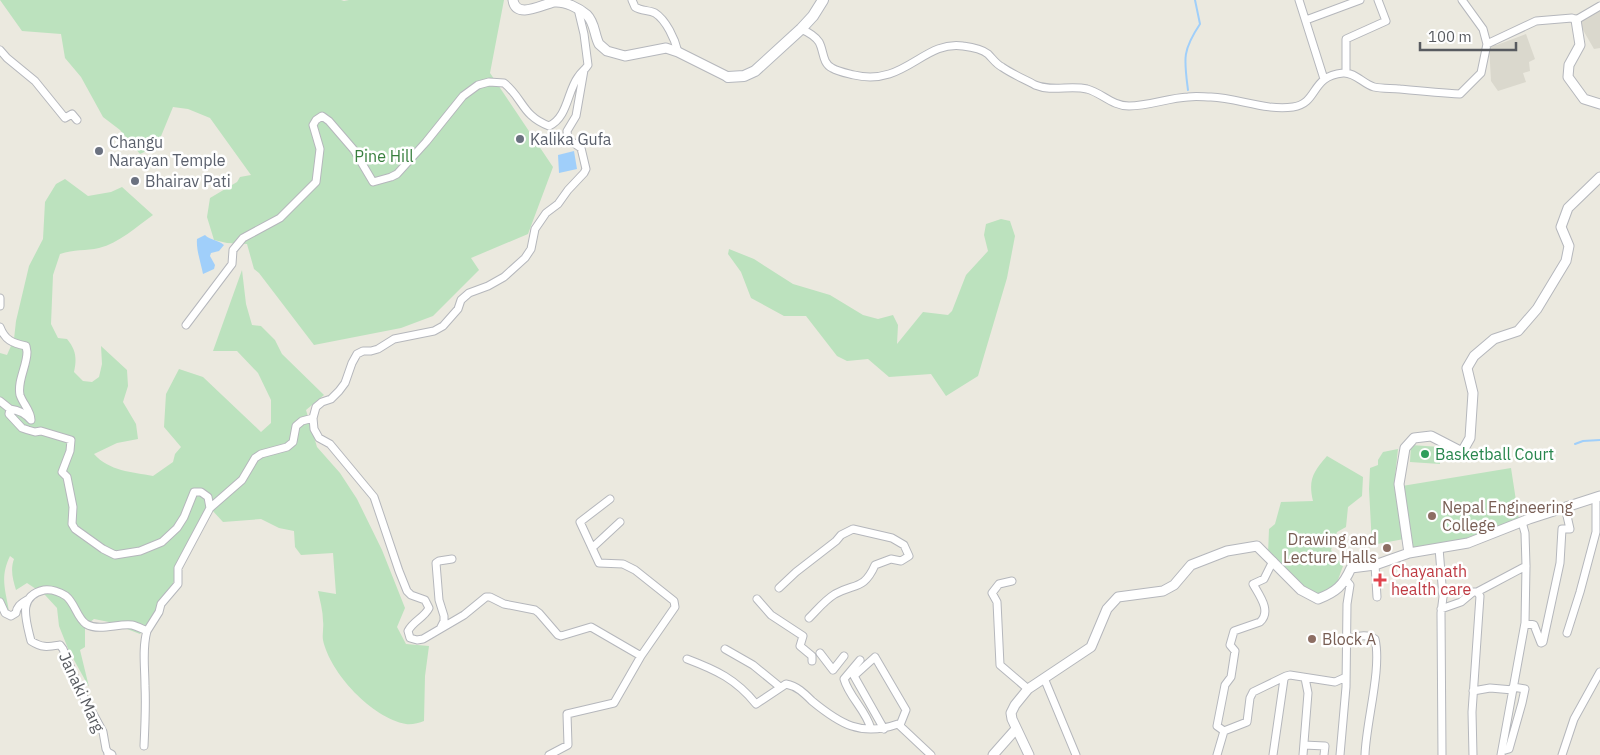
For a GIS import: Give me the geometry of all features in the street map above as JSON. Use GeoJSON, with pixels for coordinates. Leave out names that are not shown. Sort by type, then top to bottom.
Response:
{"type":"FeatureCollection","features":[{"type":"Feature","properties":{"kind":"main road"},"geometry":{"type":"LineString","coordinates":[[728,77],[744,76],[755,71],[801,29],[813,16],[823,0]]}},
{"type":"Feature","properties":{"kind":"street"},"geometry":{"type":"LineString","coordinates":[[513,0],[516,7],[524,10],[553,2],[562,2],[578,9],[593,24],[599,44],[607,51],[625,56],[666,48],[728,77]]}},
{"type":"Feature","properties":{"kind":"street"},"geometry":{"type":"LineString","coordinates":[[632,0],[635,7],[653,12],[661,18],[673,38],[678,52]]}},
{"type":"Feature","properties":{"kind":"street"},"geometry":{"type":"LineString","coordinates":[[1299,0],[1324,78]]}},
{"type":"Feature","properties":{"kind":"street"},"geometry":{"type":"LineString","coordinates":[[1306,20],[1360,0]]}},
{"type":"Feature","properties":{"kind":"street"},"geometry":{"type":"LineString","coordinates":[[1346,73],[1346,39],[1386,21],[1378,0]]}},
{"type":"Feature","properties":{"kind":"street"},"geometry":{"type":"LineString","coordinates":[[801,29],[811,34],[820,43],[828,65],[846,73],[878,78],[906,68],[937,50],[962,46],[982,51],[1002,68],[1044,88],[1085,89],[1095,92],[1114,103],[1128,106],[1154,104],[1188,97],[1214,97],[1292,108],[1304,105],[1324,78],[1346,73],[1374,87],[1460,94],[1481,73],[1487,44],[1483,29],[1462,0]]}},
{"type":"Feature","properties":{"kind":"street"},"geometry":{"type":"LineString","coordinates":[[1487,44],[1536,21],[1572,18],[1576,20],[1600,6]]}},
{"type":"Feature","properties":{"kind":"street"},"geometry":{"type":"LineString","coordinates":[[186,325],[232,264],[233,250],[243,238],[280,218],[316,182],[320,149],[313,125],[316,120],[322,116],[329,121],[354,150],[373,182],[397,174],[463,96],[478,85],[489,82],[504,83],[515,94],[527,113],[538,122],[549,126],[555,123],[566,107],[573,85],[588,65],[584,34],[578,9]]}},
{"type":"Feature","properties":{"kind":"street"},"geometry":{"type":"LineString","coordinates":[[1576,20],[1580,45],[1569,65],[1568,77],[1584,99],[1600,104]]}},
{"type":"Feature","properties":{"kind":"street"},"geometry":{"type":"LineString","coordinates":[[0,50],[35,81],[65,118],[72,114],[77,120]]}},
{"type":"Feature","properties":{"kind":"street"},"geometry":{"type":"LineString","coordinates":[[584,70],[576,116],[567,131],[568,139],[581,148],[586,169],[558,204],[546,213],[535,229],[531,249],[528,254],[504,276],[488,286],[469,293],[461,300],[458,309],[443,326],[434,331],[394,339],[371,351],[363,351],[357,354],[339,391],[316,407],[313,418],[314,429],[319,438],[330,444],[374,497],[407,591],[411,595],[426,600],[428,604],[427,612],[410,627],[408,634],[414,640],[418,640],[440,629],[490,597],[504,604],[534,610],[539,613],[558,635],[561,636],[591,627],[641,656]]}},
{"type":"Feature","properties":{"kind":"street"},"geometry":{"type":"LineString","coordinates":[[1409,553],[1399,484],[1405,448],[1414,438],[1431,436],[1462,452],[1470,438],[1471,429],[1473,393],[1467,368],[1474,356],[1494,339],[1518,331],[1536,309],[1566,261],[1569,246],[1560,228],[1568,208],[1600,176]]}},
{"type":"Feature","properties":{"kind":"street"},"geometry":{"type":"LineString","coordinates":[[0,298],[0,306]]}},
{"type":"Feature","properties":{"kind":"street"},"geometry":{"type":"LineString","coordinates":[[0,327],[3,335],[13,344],[26,346],[27,359],[20,387],[20,396],[32,416],[32,420],[10,409],[0,401]]}},
{"type":"Feature","properties":{"kind":"street"},"geometry":{"type":"LineString","coordinates":[[10,409],[9,414],[22,428],[35,432],[41,430],[71,440],[70,451],[62,472],[67,477],[73,507],[72,524],[82,534],[115,555],[140,551],[162,542],[184,517],[194,492],[201,492],[208,497],[210,508]]}},
{"type":"Feature","properties":{"kind":"street"},"geometry":{"type":"LineString","coordinates":[[144,746],[146,710],[144,655],[147,630],[159,612],[161,604],[178,584],[178,568],[210,508],[242,480],[255,458],[261,454],[287,447],[293,442],[296,426],[302,421],[313,418]]}},
{"type":"Feature","properties":{"kind":"street"},"geometry":{"type":"LineString","coordinates":[[1029,755],[1016,729],[1011,713],[1028,690],[1091,647],[1107,609],[1118,597],[1163,590],[1174,585],[1191,565],[1227,551],[1258,546],[1301,590],[1318,599],[1333,593],[1346,580],[1350,568],[1376,564],[1409,553],[1468,543],[1598,496],[1596,532],[1567,633]]}},
{"type":"Feature","properties":{"kind":"street"},"geometry":{"type":"LineString","coordinates":[[549,755],[568,745],[566,714],[614,703],[641,656],[675,606],[674,600],[635,570],[623,564],[599,563],[580,522],[610,499]]}},
{"type":"Feature","properties":{"kind":"street"},"geometry":{"type":"LineString","coordinates":[[1525,623],[1534,625],[1542,643],[1560,563],[1562,530],[1570,529],[1565,507]]}},
{"type":"Feature","properties":{"kind":"street"},"geometry":{"type":"LineString","coordinates":[[592,548],[620,522]]}},
{"type":"Feature","properties":{"kind":"street"},"geometry":{"type":"LineString","coordinates":[[1502,753],[1525,623],[1526,566],[1525,533],[1522,522]]}},
{"type":"Feature","properties":{"kind":"street"},"geometry":{"type":"LineString","coordinates":[[779,588],[796,572],[836,541],[840,534],[853,529],[892,538],[904,545],[909,556],[901,561],[891,559],[876,565],[871,575],[861,584],[836,594],[809,618]]}},
{"type":"Feature","properties":{"kind":"street"},"geometry":{"type":"LineString","coordinates":[[1439,548],[1443,597],[1441,609],[1442,755]]}},
{"type":"Feature","properties":{"kind":"street"},"geometry":{"type":"LineString","coordinates":[[440,629],[444,616],[439,600],[436,563],[452,559]]}},
{"type":"Feature","properties":{"kind":"street"},"geometry":{"type":"LineString","coordinates":[[1273,561],[1264,579],[1253,584],[1265,607],[1263,619],[1260,622],[1234,631],[1230,645],[1235,652],[1231,676],[1225,685],[1217,726],[1224,730],[1247,722],[1250,698],[1253,692],[1286,676],[1335,682],[1346,677]]}},
{"type":"Feature","properties":{"kind":"street"},"geometry":{"type":"LineString","coordinates":[[1376,564],[1377,597]]}},
{"type":"Feature","properties":{"kind":"street"},"geometry":{"type":"LineString","coordinates":[[1441,609],[1461,602],[1473,592],[1477,592],[1526,566]]}},
{"type":"Feature","properties":{"kind":"street"},"geometry":{"type":"LineString","coordinates":[[1340,755],[1350,585],[1346,580]]}},
{"type":"Feature","properties":{"kind":"street"},"geometry":{"type":"LineString","coordinates":[[1012,581],[999,584],[992,593],[998,602],[1000,665],[1028,690]]}},
{"type":"Feature","properties":{"kind":"street"},"geometry":{"type":"LineString","coordinates":[[0,602],[5,613],[11,616],[16,614],[20,604],[27,600],[34,592],[48,590],[64,595],[72,602],[86,623],[114,627],[132,625],[147,630]]}},
{"type":"Feature","properties":{"kind":"street"},"geometry":{"type":"LineString","coordinates":[[1473,755],[1472,712],[1480,596],[1477,592]]}},
{"type":"Feature","properties":{"kind":"street"},"geometry":{"type":"LineString","coordinates":[[757,599],[772,615],[804,636],[800,646],[812,656],[812,662]]}},
{"type":"Feature","properties":{"kind":"street","name":"Janaki Marg"},"geometry":{"type":"LineString","coordinates":[[27,600],[26,614],[31,640],[38,646],[46,648],[60,645],[63,649],[102,732],[106,749],[110,754]]}},
{"type":"Feature","properties":{"kind":"street"},"geometry":{"type":"LineString","coordinates":[[1347,639],[1363,635],[1370,636],[1374,639],[1377,647],[1365,755]]}},
{"type":"Feature","properties":{"kind":"street"},"geometry":{"type":"LineString","coordinates":[[725,649],[753,665],[780,687]]}},
{"type":"Feature","properties":{"kind":"street"},"geometry":{"type":"LineString","coordinates":[[820,653],[833,670],[844,656]]}},
{"type":"Feature","properties":{"kind":"street"},"geometry":{"type":"LineString","coordinates":[[884,729],[854,676],[875,657],[906,710],[900,725]]}},
{"type":"Feature","properties":{"kind":"street"},"geometry":{"type":"LineString","coordinates":[[687,659],[726,676],[742,687],[756,704],[786,684],[797,688],[832,717],[856,728],[884,729],[898,724],[931,755]]}},
{"type":"Feature","properties":{"kind":"street"},"geometry":{"type":"LineString","coordinates":[[860,660],[844,679],[850,694],[869,720],[871,729]]}},
{"type":"Feature","properties":{"kind":"street"},"geometry":{"type":"LineString","coordinates":[[1562,755],[1574,719],[1600,672]]}},
{"type":"Feature","properties":{"kind":"street"},"geometry":{"type":"LineString","coordinates":[[1273,755],[1286,676]]}},
{"type":"Feature","properties":{"kind":"street"},"geometry":{"type":"LineString","coordinates":[[1044,678],[1076,755]]}},
{"type":"Feature","properties":{"kind":"street"},"geometry":{"type":"LineString","coordinates":[[1303,755],[1308,693],[1305,678]]}},
{"type":"Feature","properties":{"kind":"street"},"geometry":{"type":"LineString","coordinates":[[1473,691],[1490,688],[1525,689],[1509,749],[1502,753]]}},
{"type":"Feature","properties":{"kind":"street"},"geometry":{"type":"LineString","coordinates":[[993,755],[1016,729]]}},
{"type":"Feature","properties":{"kind":"street"},"geometry":{"type":"LineString","coordinates":[[1218,755],[1224,730]]}},
{"type":"Feature","properties":{"kind":"street"},"geometry":{"type":"LineString","coordinates":[[1304,745],[1324,746],[1324,755]]}},
{"type":"Feature","properties":{"kind":"shaded area"},"geometry":{"type":"Polygon","coordinates":[[[1600,8],[1600,48],[1594,49],[1579,23],[1600,8]]]}},
{"type":"Feature","properties":{"kind":"shaded area"},"geometry":{"type":"Polygon","coordinates":[[[1526,34],[1535,59],[1529,62],[1530,71],[1523,73],[1526,82],[1498,91],[1491,81],[1489,45],[1497,45],[1526,34]]]}},
{"type":"Feature","properties":{"kind":"green space","name":"Pine Hill"},"geometry":{"type":"Polygon","coordinates":[[[0,0],[504,0],[490,73],[553,167],[528,234],[471,258],[479,270],[433,316],[401,328],[314,345],[254,269],[247,244],[214,240],[207,217],[210,198],[237,182],[240,177],[251,175],[210,118],[188,109],[173,107],[157,146],[140,154],[120,130],[103,117],[81,77],[65,58],[61,34],[22,31],[0,0]]]}},
{"type":"Feature","properties":{"kind":"green space"},"geometry":{"type":"Polygon","coordinates":[[[65,179],[88,196],[111,192],[122,187],[153,215],[127,234],[106,246],[60,254],[53,275],[51,324],[58,338],[67,339],[74,351],[74,372],[83,381],[92,382],[99,377],[102,364],[101,346],[127,370],[128,386],[123,402],[136,424],[138,439],[117,443],[94,454],[100,460],[114,467],[153,476],[173,462],[175,454],[181,447],[164,427],[166,394],[179,369],[203,377],[261,432],[271,423],[271,400],[258,373],[237,351],[213,351],[242,270],[246,304],[252,325],[261,326],[275,340],[282,354],[324,395],[306,410],[317,447],[340,473],[357,499],[382,550],[405,608],[397,627],[406,644],[429,646],[425,676],[424,721],[408,724],[393,720],[367,703],[343,679],[327,653],[323,640],[323,623],[318,591],[336,594],[333,553],[301,555],[295,547],[294,531],[279,528],[261,519],[223,522],[211,509],[178,568],[173,584],[153,619],[140,634],[109,622],[94,619],[85,626],[85,647],[80,650],[89,687],[69,651],[59,626],[57,608],[45,595],[27,583],[16,590],[12,571],[14,559],[10,556],[4,577],[9,611],[0,600],[0,353],[7,355],[14,339],[16,321],[29,266],[43,239],[45,202],[56,184],[65,179]]]}},
{"type":"Feature","properties":{"kind":"green space"},"geometry":{"type":"Polygon","coordinates":[[[1001,219],[1010,221],[1015,236],[1007,278],[978,376],[946,396],[931,374],[889,377],[868,359],[847,361],[837,356],[806,316],[784,316],[751,298],[741,272],[728,254],[729,249],[754,259],[793,284],[830,295],[863,315],[878,319],[893,315],[898,325],[897,344],[923,312],[948,315],[952,311],[966,275],[988,251],[984,235],[986,224],[1001,219]]]}},
{"type":"Feature","properties":{"kind":"green space","name":"Basketball Court"},"geometry":{"type":"Polygon","coordinates":[[[1411,445],[1440,447],[1440,464],[1410,462],[1411,445]]]}},
{"type":"Feature","properties":{"kind":"green space"},"geometry":{"type":"Polygon","coordinates":[[[1398,449],[1395,477],[1404,539],[1372,545],[1369,489],[1370,468],[1378,465],[1378,460],[1383,452],[1398,449]]]}},
{"type":"Feature","properties":{"kind":"green space"},"geometry":{"type":"Polygon","coordinates":[[[1327,456],[1363,477],[1362,496],[1348,507],[1346,527],[1337,532],[1331,550],[1343,566],[1335,588],[1316,598],[1301,591],[1268,554],[1269,529],[1275,524],[1281,502],[1313,501],[1311,487],[1313,477],[1327,456]]]}},
{"type":"Feature","properties":{"kind":"green space"},"geometry":{"type":"Polygon","coordinates":[[[1511,468],[1519,520],[1450,544],[1411,548],[1402,486],[1511,468]]]}},
{"type":"Feature","properties":{"kind":"water"},"geometry":{"type":"Polygon","coordinates":[[[574,151],[577,169],[559,173],[558,155],[574,151]]]}},
{"type":"Feature","properties":{"kind":"water"},"geometry":{"type":"Polygon","coordinates":[[[205,235],[224,245],[219,251],[211,253],[210,256],[215,265],[214,269],[203,274],[197,239],[205,235]]]}},
{"type":"Feature","properties":{"kind":"waterway"},"geometry":{"type":"LineString","coordinates":[[1188,90],[1185,63],[1187,49],[1200,24],[1195,0]]}},
{"type":"Feature","properties":{"kind":"waterway"},"geometry":{"type":"LineString","coordinates":[[1575,444],[1583,441],[1600,440]]}},
{"type":"Feature","properties":{"kind":"place","name":"Kalika Gufa"},"geometry":{"type":"Point","coordinates":[520,139]}},
{"type":"Feature","properties":{"kind":"place","name":"Changu Narayan Temple"},"geometry":{"type":"Point","coordinates":[99,151]}},
{"type":"Feature","properties":{"kind":"place","name":"Bhairav Pati"},"geometry":{"type":"Point","coordinates":[135,181]}},
{"type":"Feature","properties":{"kind":"place","name":"Basketball Court"},"geometry":{"type":"Point","coordinates":[1425,454]}},
{"type":"Feature","properties":{"kind":"place","name":"Nepal Engineering College"},"geometry":{"type":"Point","coordinates":[1432,516]}},
{"type":"Feature","properties":{"kind":"place","name":"Drawing and Lecture Halls"},"geometry":{"type":"Point","coordinates":[1387,548]}},
{"type":"Feature","properties":{"kind":"place","name":"Chayanath health care"},"geometry":{"type":"Point","coordinates":[1380,580]}},
{"type":"Feature","properties":{"kind":"place","name":"Block A"},"geometry":{"type":"Point","coordinates":[1312,639]}}]}
